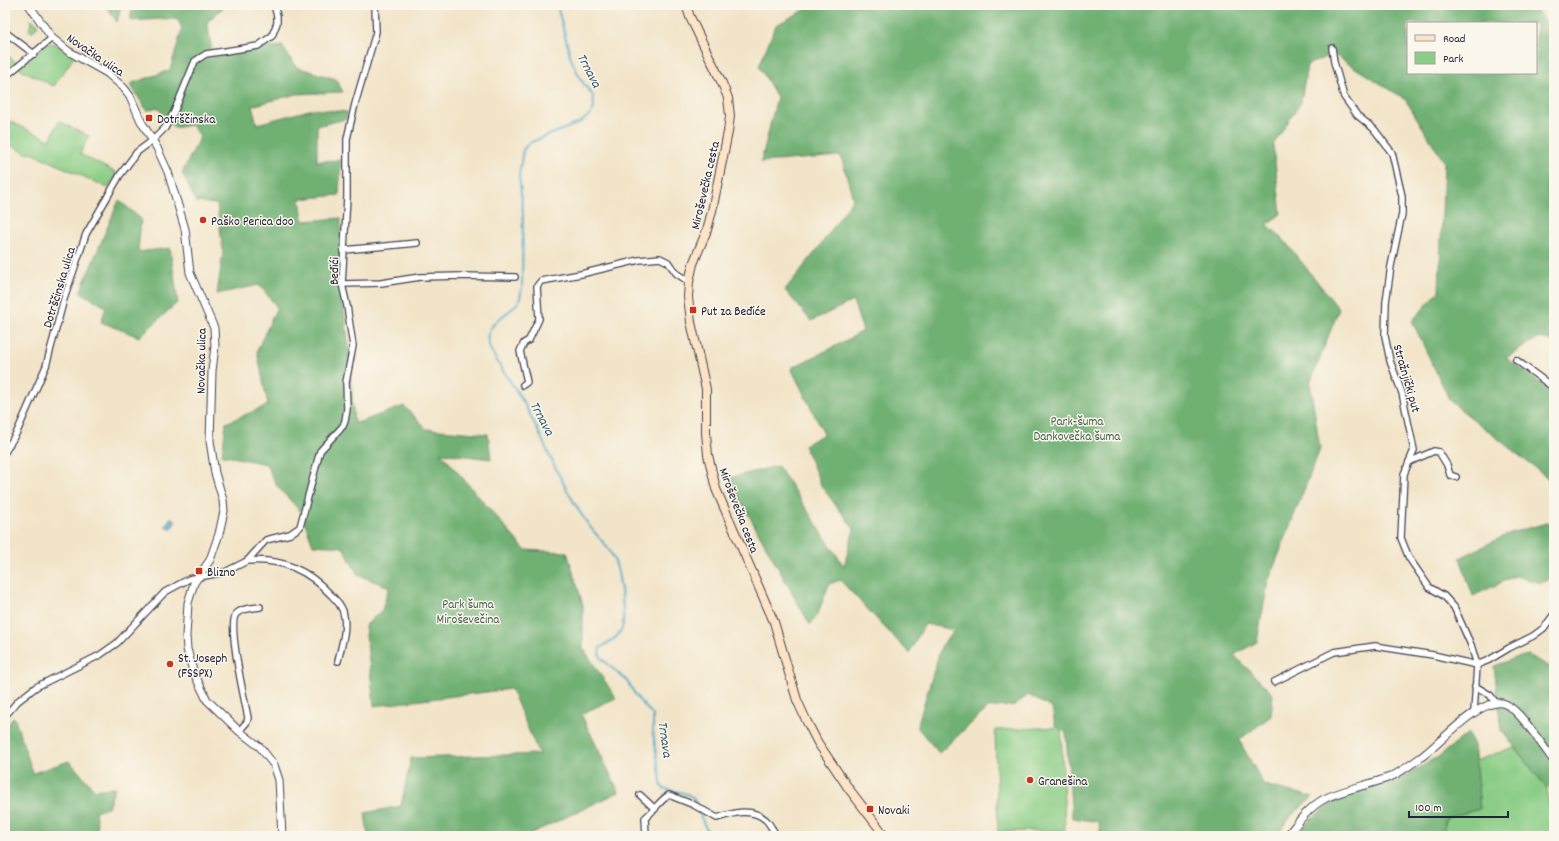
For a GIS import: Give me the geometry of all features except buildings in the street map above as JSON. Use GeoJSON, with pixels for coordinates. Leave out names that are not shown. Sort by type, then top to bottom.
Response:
{"type":"FeatureCollection","features":[{"type":"Feature","properties":{"kind":"main road","name":"Miroševečka cesta"},"geometry":{"type":"LineString","coordinates":[[686,5],[690,17],[728,98],[730,116],[712,211],[707,230],[693,264],[689,282],[688,297],[691,322],[706,389],[706,433],[708,454],[716,489],[774,622],[797,700],[807,722],[818,743],[881,835]]}},
{"type":"Feature","properties":{"kind":"street","name":"Novačka ulica"},"geometry":{"type":"LineString","coordinates":[[29,5],[52,38],[73,54],[107,73],[124,88],[130,96],[152,141],[166,165],[185,229],[190,273],[214,328],[215,346],[212,371],[209,433],[213,462],[223,500],[224,511],[219,534],[210,560],[194,583],[188,603],[186,636],[189,658],[199,685],[207,700],[239,731],[260,747],[274,766],[279,780],[282,836]]}},
{"type":"Feature","properties":{"kind":"street","name":"Dotrščinska ulica"},"geometry":{"type":"LineString","coordinates":[[5,452],[17,432],[46,366],[64,299],[86,234],[120,175],[137,152],[152,141],[164,128],[174,112],[195,61],[206,54],[258,46],[272,36],[275,29],[277,16],[274,5]]}},
{"type":"Feature","properties":{"kind":"street","name":"Beđići"},"geometry":{"type":"LineString","coordinates":[[247,561],[266,540],[290,534],[300,527],[320,452],[324,446],[339,432],[345,421],[347,401],[346,382],[353,346],[342,284],[347,197],[347,139],[355,104],[376,32],[376,5]]}},
{"type":"Feature","properties":{"kind":"street"},"geometry":{"type":"LineString","coordinates":[[5,32],[34,54]]}},
{"type":"Feature","properties":{"kind":"street"},"geometry":{"type":"LineString","coordinates":[[5,77],[52,38]]}},
{"type":"Feature","properties":{"kind":"street","name":"Stražnjički put"},"geometry":{"type":"LineString","coordinates":[[1332,48],[1334,62],[1344,96],[1357,115],[1374,129],[1392,153],[1402,196],[1402,214],[1391,266],[1387,295],[1385,336],[1390,361],[1402,393],[1414,450],[1404,474],[1400,538],[1409,558],[1429,587],[1444,596],[1454,607],[1471,645],[1477,665],[1474,712]]}},
{"type":"Feature","properties":{"kind":"street"},"geometry":{"type":"LineString","coordinates":[[344,250],[417,243]]}},
{"type":"Feature","properties":{"kind":"street"},"geometry":{"type":"LineString","coordinates":[[523,385],[527,382],[520,351],[524,343],[529,340],[539,319],[537,286],[542,281],[581,274],[639,260],[660,258],[668,262],[676,273],[689,282]]}},
{"type":"Feature","properties":{"kind":"street"},"geometry":{"type":"LineString","coordinates":[[342,284],[381,284],[427,277],[515,277]]}},
{"type":"Feature","properties":{"kind":"street"},"geometry":{"type":"LineString","coordinates":[[1516,360],[1554,388]]}},
{"type":"Feature","properties":{"kind":"street"},"geometry":{"type":"LineString","coordinates":[[1409,462],[1434,451],[1439,452],[1447,465],[1450,475],[1456,478]]}},
{"type":"Feature","properties":{"kind":"street"},"geometry":{"type":"LineString","coordinates":[[5,716],[18,701],[36,687],[100,654],[117,643],[165,592],[189,579],[225,572],[247,561],[262,560],[285,564],[310,575],[322,584],[340,605],[344,616],[344,632],[338,661]]}},
{"type":"Feature","properties":{"kind":"street"},"geometry":{"type":"LineString","coordinates":[[239,731],[247,722],[248,718],[234,642],[234,621],[236,614],[240,611],[260,607]]}},
{"type":"Feature","properties":{"kind":"street"},"geometry":{"type":"LineString","coordinates":[[1274,682],[1334,652],[1375,646],[1433,655],[1477,665],[1533,636],[1544,628],[1554,614]]}},
{"type":"Feature","properties":{"kind":"street"},"geometry":{"type":"LineString","coordinates":[[1475,686],[1490,695],[1496,703]]}},
{"type":"Feature","properties":{"kind":"street"},"geometry":{"type":"LineString","coordinates":[[1287,836],[1303,816],[1326,799],[1391,777],[1422,757],[1474,712],[1489,704],[1505,704],[1515,710],[1554,761]]}},
{"type":"Feature","properties":{"kind":"street"},"geometry":{"type":"LineString","coordinates":[[644,835],[645,818],[655,809],[660,800],[669,795],[694,805],[717,818],[730,814],[754,812],[766,820],[777,836]]}},
{"type":"Feature","properties":{"kind":"street"},"geometry":{"type":"LineString","coordinates":[[640,796],[655,809]]}},
{"type":"Feature","properties":{"kind":"green space","name":"Park šuma Miroševečina"},"geometry":{"type":"Polygon","coordinates":[[[103,5],[226,5],[207,22],[213,56],[282,46],[296,67],[336,79],[343,92],[296,94],[252,106],[257,124],[313,109],[347,112],[346,119],[317,126],[317,161],[341,160],[339,195],[300,199],[303,221],[341,218],[341,287],[349,347],[354,424],[404,406],[427,429],[488,434],[491,459],[441,453],[525,550],[567,552],[583,605],[583,648],[616,698],[581,714],[619,792],[526,836],[368,836],[365,813],[401,806],[411,758],[539,754],[511,689],[374,706],[365,626],[382,610],[389,587],[358,575],[343,547],[313,545],[301,512],[277,486],[266,464],[222,455],[226,423],[268,405],[257,351],[277,307],[259,285],[217,294],[223,253],[217,204],[196,202],[182,173],[200,137],[192,125],[174,128],[157,107],[147,111],[130,84],[170,70],[182,29],[177,18],[130,21],[132,8],[121,7],[117,22],[109,10],[103,5]]]}},
{"type":"Feature","properties":{"kind":"green space","name":"Park-šuma Dankovečka šuma"},"geometry":{"type":"Polygon","coordinates":[[[814,5],[1531,5],[1554,30],[1554,341],[1538,338],[1506,358],[1554,393],[1554,483],[1450,401],[1412,321],[1439,291],[1444,162],[1405,99],[1333,54],[1307,65],[1301,102],[1273,145],[1281,214],[1267,224],[1283,239],[1339,309],[1310,383],[1320,449],[1268,582],[1257,642],[1234,655],[1273,694],[1271,716],[1239,740],[1264,785],[1313,797],[1292,815],[1276,836],[1100,836],[1099,822],[1072,818],[1066,733],[1055,725],[1052,708],[1028,695],[1015,705],[988,708],[939,753],[917,727],[941,647],[954,630],[925,624],[909,653],[840,580],[829,584],[818,613],[810,625],[728,478],[778,466],[844,566],[854,529],[822,487],[804,445],[824,434],[791,368],[863,331],[853,301],[811,321],[785,290],[820,246],[853,199],[841,156],[761,162],[777,97],[759,66],[776,25],[814,5]]]}},
{"type":"Feature","properties":{"kind":"green space"},"geometry":{"type":"Polygon","coordinates":[[[32,19],[38,25],[32,32],[29,30],[32,19]]]}},
{"type":"Feature","properties":{"kind":"green space"},"geometry":{"type":"Polygon","coordinates":[[[48,43],[56,44],[74,57],[54,86],[18,68],[48,43]]]}},
{"type":"Feature","properties":{"kind":"green space"},"geometry":{"type":"Polygon","coordinates":[[[5,53],[18,64],[7,73],[5,72],[5,53]]]}},
{"type":"Feature","properties":{"kind":"green space"},"geometry":{"type":"Polygon","coordinates":[[[5,119],[50,140],[59,121],[89,136],[80,154],[117,173],[108,188],[30,152],[28,154],[5,142],[5,119]]]}},
{"type":"Feature","properties":{"kind":"green space"},"geometry":{"type":"Polygon","coordinates":[[[119,200],[141,219],[138,252],[170,248],[178,302],[139,337],[101,322],[106,307],[80,292],[119,200]]]}},
{"type":"Feature","properties":{"kind":"green space"},"geometry":{"type":"Polygon","coordinates":[[[1554,521],[1554,577],[1541,583],[1515,576],[1473,596],[1460,558],[1510,533],[1554,521]]]}},
{"type":"Feature","properties":{"kind":"green space"},"geometry":{"type":"Polygon","coordinates":[[[1528,655],[1554,669],[1554,782],[1547,788],[1501,730],[1494,666],[1528,655]]]}},
{"type":"Feature","properties":{"kind":"green space"},"geometry":{"type":"Polygon","coordinates":[[[14,717],[33,773],[69,761],[95,790],[115,787],[108,808],[95,811],[99,836],[5,836],[5,763],[7,762],[5,757],[5,727],[14,717]]]}},
{"type":"Feature","properties":{"kind":"green space","name":"Granešina"},"geometry":{"type":"Polygon","coordinates":[[[1061,727],[1065,830],[998,832],[995,730],[1061,727]]]}},
{"type":"Feature","properties":{"kind":"green space"},"geometry":{"type":"Polygon","coordinates":[[[1468,733],[1474,745],[1480,809],[1446,818],[1443,836],[1296,836],[1310,820],[1330,804],[1345,796],[1372,788],[1408,774],[1438,757],[1468,733]]]}},
{"type":"Feature","properties":{"kind":"green space"},"geometry":{"type":"Polygon","coordinates":[[[1514,747],[1547,788],[1554,836],[1443,836],[1446,818],[1480,809],[1475,761],[1514,747]]]}},
{"type":"Feature","properties":{"kind":"water"},"geometry":{"type":"Polygon","coordinates":[[[171,517],[176,521],[171,529],[165,526],[171,517]]]}},
{"type":"Feature","properties":{"kind":"waterway","name":"Trnava"},"geometry":{"type":"LineString","coordinates":[[557,5],[571,59],[581,80],[593,96],[594,108],[590,115],[579,123],[529,143],[523,150],[519,175],[523,212],[521,296],[515,306],[494,324],[488,336],[488,343],[497,361],[525,405],[575,504],[613,557],[618,572],[622,594],[623,625],[617,636],[600,648],[599,654],[603,660],[627,681],[638,699],[653,715],[653,733],[662,787],[691,796],[696,804]]}},
{"type":"Feature","properties":{"kind":"waterway","name":"Trnava"},"geometry":{"type":"LineString","coordinates":[[697,808],[708,833],[711,836]]}},
{"type":"Feature","properties":{"kind":"place","name":"Dotrščinska"},"geometry":{"type":"Point","coordinates":[149,118]}},
{"type":"Feature","properties":{"kind":"place","name":"Paško Perica doo"},"geometry":{"type":"Point","coordinates":[203,220]}},
{"type":"Feature","properties":{"kind":"place","name":"Put za Beđiće"},"geometry":{"type":"Point","coordinates":[693,310]}},
{"type":"Feature","properties":{"kind":"place","name":"Blizno"},"geometry":{"type":"Point","coordinates":[199,571]}},
{"type":"Feature","properties":{"kind":"place","name":"St. Joseph (FSSPX)"},"geometry":{"type":"Point","coordinates":[170,664]}},
{"type":"Feature","properties":{"kind":"place","name":"Granešina"},"geometry":{"type":"Point","coordinates":[1030,780]}},
{"type":"Feature","properties":{"kind":"place","name":"Novaki"},"geometry":{"type":"Point","coordinates":[870,809]}}]}
